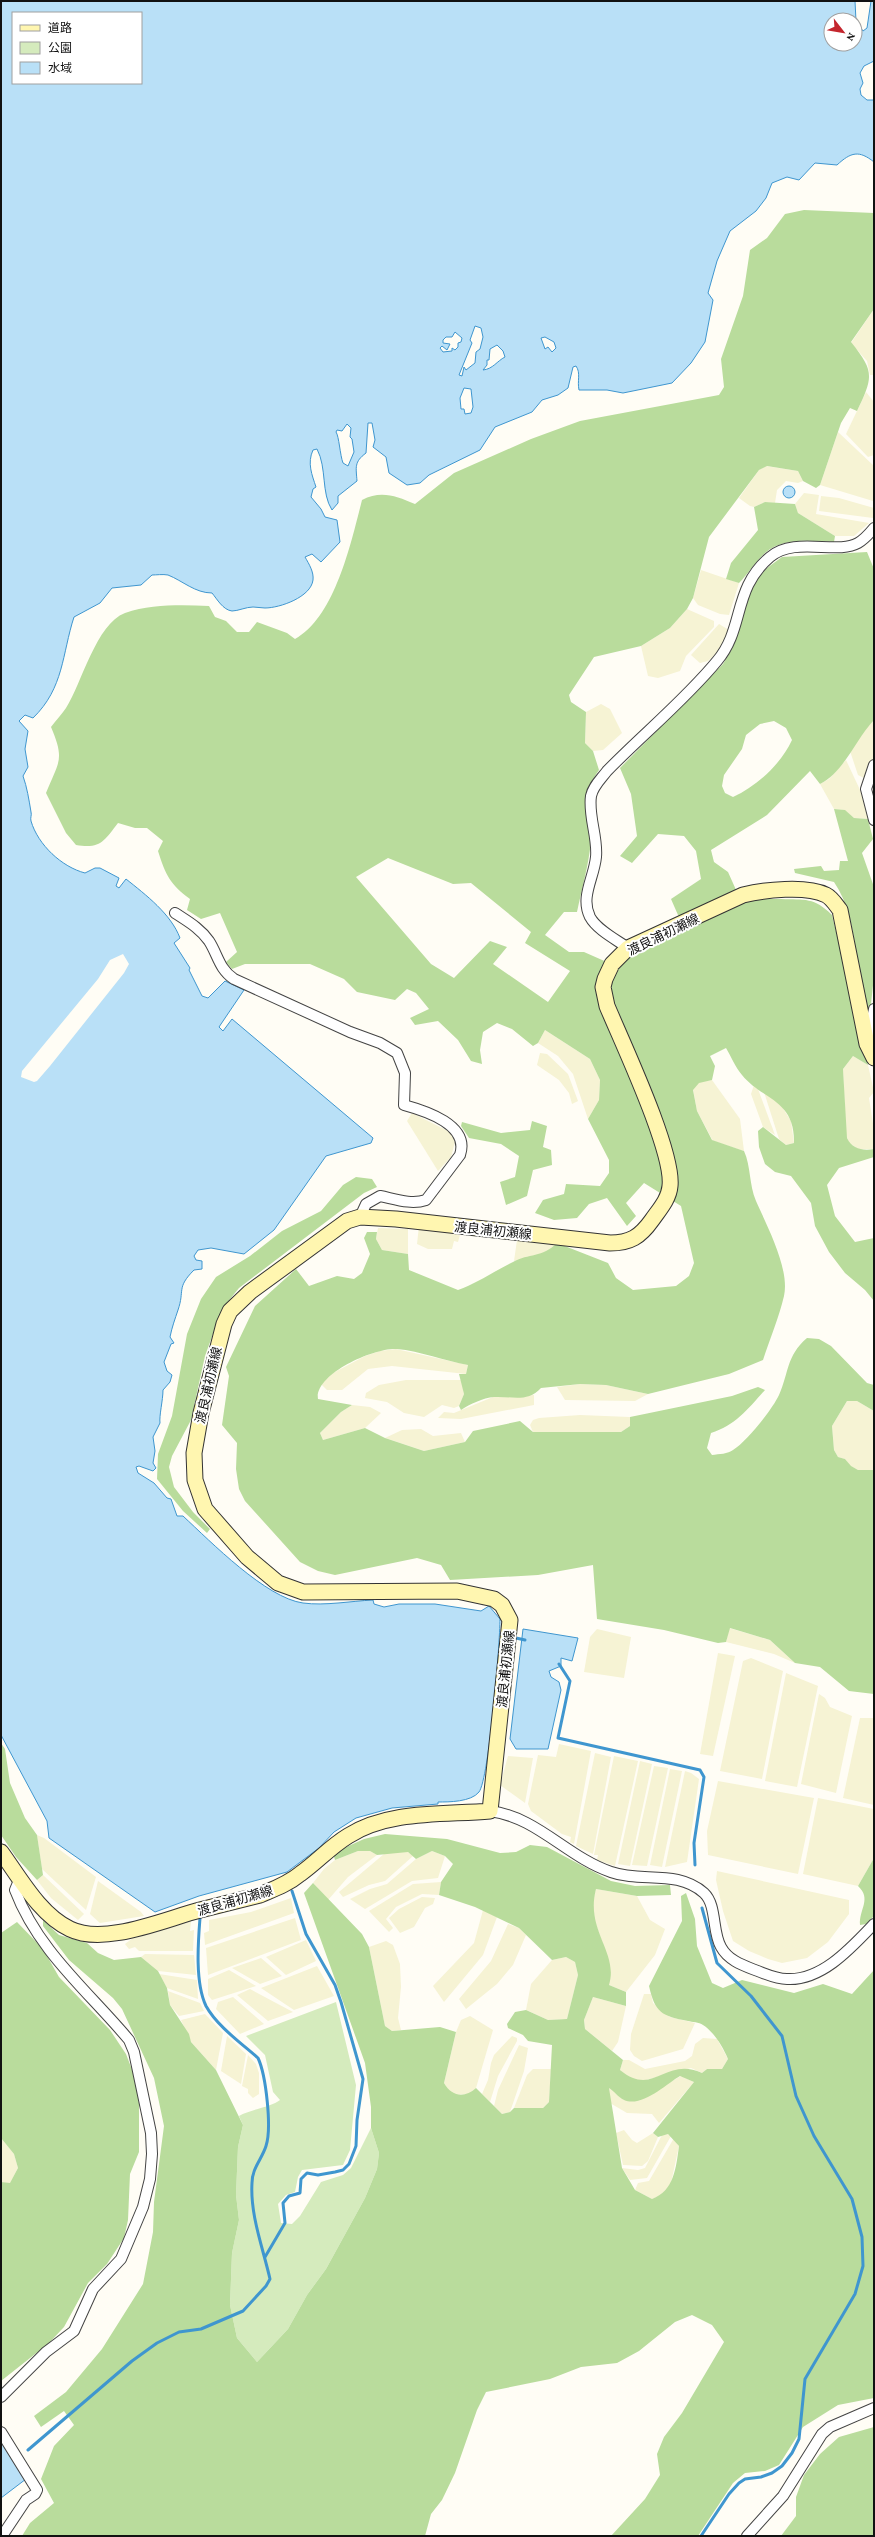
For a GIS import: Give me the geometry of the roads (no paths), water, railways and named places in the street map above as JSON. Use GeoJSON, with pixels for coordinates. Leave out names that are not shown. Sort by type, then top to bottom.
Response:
{"type":"FeatureCollection","features":[{"type":"Feature","properties":{"kind":"main road","name":"渡良浦初瀬線"},"geometry":{"type":"LineString","coordinates":[[1,1852],[48,1914],[70,1930],[96,1934],[112,1933],[260,1895],[277,1888],[299,1875],[348,1835],[377,1823],[431,1814],[490,1811],[510,1620],[502,1605],[482,1594],[457,1591],[420,1589],[313,1594],[289,1588],[261,1571],[211,1517],[201,1500],[195,1480],[194,1452],[201,1413],[219,1338],[230,1311],[250,1292],[332,1230],[347,1221],[360,1217],[396,1219],[610,1243],[633,1240],[642,1234],[661,1208],[670,1185],[669,1171],[661,1143],[604,996],[605,979],[612,964],[628,948],[754,892],[776,889],[823,894],[834,901],[840,910],[867,1044],[874,1058]]}},
{"type":"Feature","properties":{"kind":"street"},"geometry":{"type":"LineString","coordinates":[[628,948],[596,925],[588,908],[587,892],[596,859],[597,838],[591,805],[594,787],[623,754],[718,661],[732,636],[746,584],[770,557],[778,552],[793,547],[852,546],[864,539],[874,528]]}},
{"type":"Feature","properties":{"kind":"street"},"geometry":{"type":"LineString","coordinates":[[874,765],[866,788],[874,820]]}},
{"type":"Feature","properties":{"kind":"street"},"geometry":{"type":"LineString","coordinates":[[175,913],[194,926],[208,940],[222,968],[234,979],[350,1032],[380,1043],[397,1053],[405,1073],[404,1105],[445,1122],[454,1128],[459,1135],[462,1148],[460,1155],[426,1200],[417,1203],[380,1196],[366,1204],[360,1217]]}},
{"type":"Feature","properties":{"kind":"street"},"geometry":{"type":"LineString","coordinates":[[867,1044],[874,1009]]}},
{"type":"Feature","properties":{"kind":"street"},"geometry":{"type":"LineString","coordinates":[[490,1811],[500,1812],[534,1825],[578,1857],[613,1873],[682,1880],[696,1887],[705,1893],[710,1904],[718,1942],[725,1954],[742,1964],[775,1978],[800,1979],[817,1972],[847,1950],[874,1924]]}},
{"type":"Feature","properties":{"kind":"street"},"geometry":{"type":"LineString","coordinates":[[1,2397],[46,2352],[74,2331],[93,2289],[121,2259],[148,2194],[152,2154],[146,2105],[134,2052],[128,2040],[61,1967],[21,1904],[16,1890],[20,1878]]}},
{"type":"Feature","properties":{"kind":"street"},"geometry":{"type":"LineString","coordinates":[[748,2536],[783,2496],[822,2434],[830,2427],[874,2408]]}},
{"type":"Feature","properties":{"kind":"street"},"geometry":{"type":"LineString","coordinates":[[1,2432],[37,2490],[35,2494],[26,2500],[2,2536]]}},
{"type":"Feature","properties":{"kind":"water"},"geometry":{"type":"Polygon","coordinates":[[[1,1],[855,1],[856,12],[823,12],[823,52],[863,52],[863,31],[867,28],[871,1],[874,1],[874,61],[864,66],[860,73],[863,83],[860,89],[861,95],[867,100],[874,100],[874,162],[869,158],[855,154],[847,157],[837,165],[815,163],[799,180],[787,177],[772,183],[766,198],[756,211],[730,231],[717,261],[708,293],[713,300],[705,342],[691,363],[672,383],[623,393],[607,390],[579,390],[578,371],[576,366],[573,367],[568,388],[558,395],[542,400],[532,412],[495,427],[480,450],[429,475],[420,483],[407,485],[389,473],[386,457],[373,447],[375,440],[372,423],[368,423],[366,453],[359,459],[357,465],[357,481],[338,496],[338,503],[332,510],[326,496],[320,456],[317,449],[313,450],[310,464],[316,487],[313,489],[311,497],[321,509],[325,517],[337,520],[340,542],[321,562],[312,554],[305,557],[313,574],[311,586],[307,592],[286,604],[279,606],[265,608],[250,607],[232,611],[226,609],[212,593],[195,589],[168,575],[152,575],[141,585],[112,588],[100,603],[74,617],[61,670],[51,695],[33,718],[25,715],[19,721],[28,731],[25,749],[28,767],[23,776],[27,789],[31,820],[34,830],[45,846],[52,854],[76,870],[85,873],[95,868],[100,868],[119,878],[116,886],[119,888],[126,879],[150,898],[171,921],[176,929],[180,938],[174,943],[190,968],[189,970],[202,996],[208,998],[225,981],[244,990],[219,1027],[223,1031],[232,1019],[373,1138],[371,1143],[326,1156],[274,1230],[244,1254],[211,1248],[198,1250],[194,1256],[196,1260],[202,1261],[202,1269],[194,1270],[188,1276],[183,1285],[180,1303],[170,1337],[174,1343],[171,1344],[164,1362],[167,1371],[172,1375],[170,1382],[163,1390],[160,1423],[153,1437],[155,1451],[153,1463],[156,1468],[153,1471],[139,1466],[136,1467],[138,1473],[154,1483],[167,1498],[171,1499],[177,1516],[183,1516],[224,1554],[256,1580],[288,1599],[311,1604],[373,1600],[374,1604],[384,1607],[399,1604],[435,1604],[481,1611],[489,1606],[500,1619],[496,1681],[490,1738],[483,1782],[479,1792],[471,1798],[465,1800],[438,1802],[438,1804],[392,1808],[356,1818],[334,1832],[319,1848],[287,1872],[199,1896],[155,1912],[49,1838],[47,1821],[1,1735],[1,1]],[[475,326],[470,340],[472,343],[459,375],[462,376],[464,367],[466,370],[475,363],[476,352],[480,349],[483,337],[481,328],[475,326]],[[455,332],[452,337],[446,337],[443,340],[443,343],[450,344],[447,350],[442,346],[440,348],[443,352],[452,351],[452,348],[455,350],[458,347],[458,343],[461,342],[462,338],[455,332]],[[545,337],[541,338],[545,349],[548,347],[552,352],[556,348],[554,342],[545,337]],[[497,345],[490,349],[489,360],[487,360],[487,365],[483,370],[490,368],[505,357],[503,351],[497,345]],[[464,388],[460,398],[461,409],[464,409],[465,414],[471,413],[473,407],[471,389],[464,388]],[[347,424],[342,431],[337,430],[336,432],[343,463],[348,466],[354,452],[352,439],[350,437],[351,428],[347,424]]]}},
{"type":"Feature","properties":{"kind":"water"},"geometry":{"type":"Polygon","coordinates":[[[787,486],[791,486],[795,492],[791,498],[787,498],[783,494],[783,490],[787,486]]]}},
{"type":"Feature","properties":{"kind":"water"},"geometry":{"type":"Polygon","coordinates":[[[523,1629],[578,1638],[572,1661],[561,1658],[561,1666],[549,1671],[551,1677],[559,1682],[561,1690],[548,1749],[516,1749],[510,1739],[523,1629]]]}},
{"type":"Feature","properties":{"kind":"water"},"geometry":{"type":"Polygon","coordinates":[[[1,2440],[26,2479],[1,2498],[1,2440]]]}},
{"type":"Feature","properties":{"kind":"waterway"},"geometry":{"type":"LineString","coordinates":[[516,1638],[525,1640]]}},
{"type":"Feature","properties":{"kind":"waterway"},"geometry":{"type":"LineString","coordinates":[[559,1664],[570,1681],[558,1738],[700,1770],[704,1777],[694,1843],[695,1865]]}},
{"type":"Feature","properties":{"kind":"waterway"},"geometry":{"type":"LineString","coordinates":[[265,2257],[285,2223],[283,2203],[289,2196],[300,2193],[301,2179],[307,2173],[318,2175],[335,2172],[343,2170],[349,2164],[356,2146],[357,2120],[363,2079],[335,1985],[306,1934],[292,1891]]}},
{"type":"Feature","properties":{"kind":"waterway"},"geometry":{"type":"LineString","coordinates":[[701,2536],[729,2494],[739,2483],[745,2479],[761,2477],[772,2473],[782,2466],[792,2453],[799,2439],[805,2379],[855,2294],[863,2266],[862,2237],[852,2199],[814,2136],[796,2096],[782,2036],[751,1996],[717,1963],[702,1908]]}},
{"type":"Feature","properties":{"kind":"waterway"},"geometry":{"type":"LineString","coordinates":[[28,2450],[132,2361],[157,2343],[179,2332],[201,2329],[243,2311],[266,2286],[270,2279],[255,2219],[252,2195],[252,2178],[268,2138],[266,2089],[258,2058],[223,2027],[206,2006],[200,1986],[198,1963],[200,1918]]}}]}
